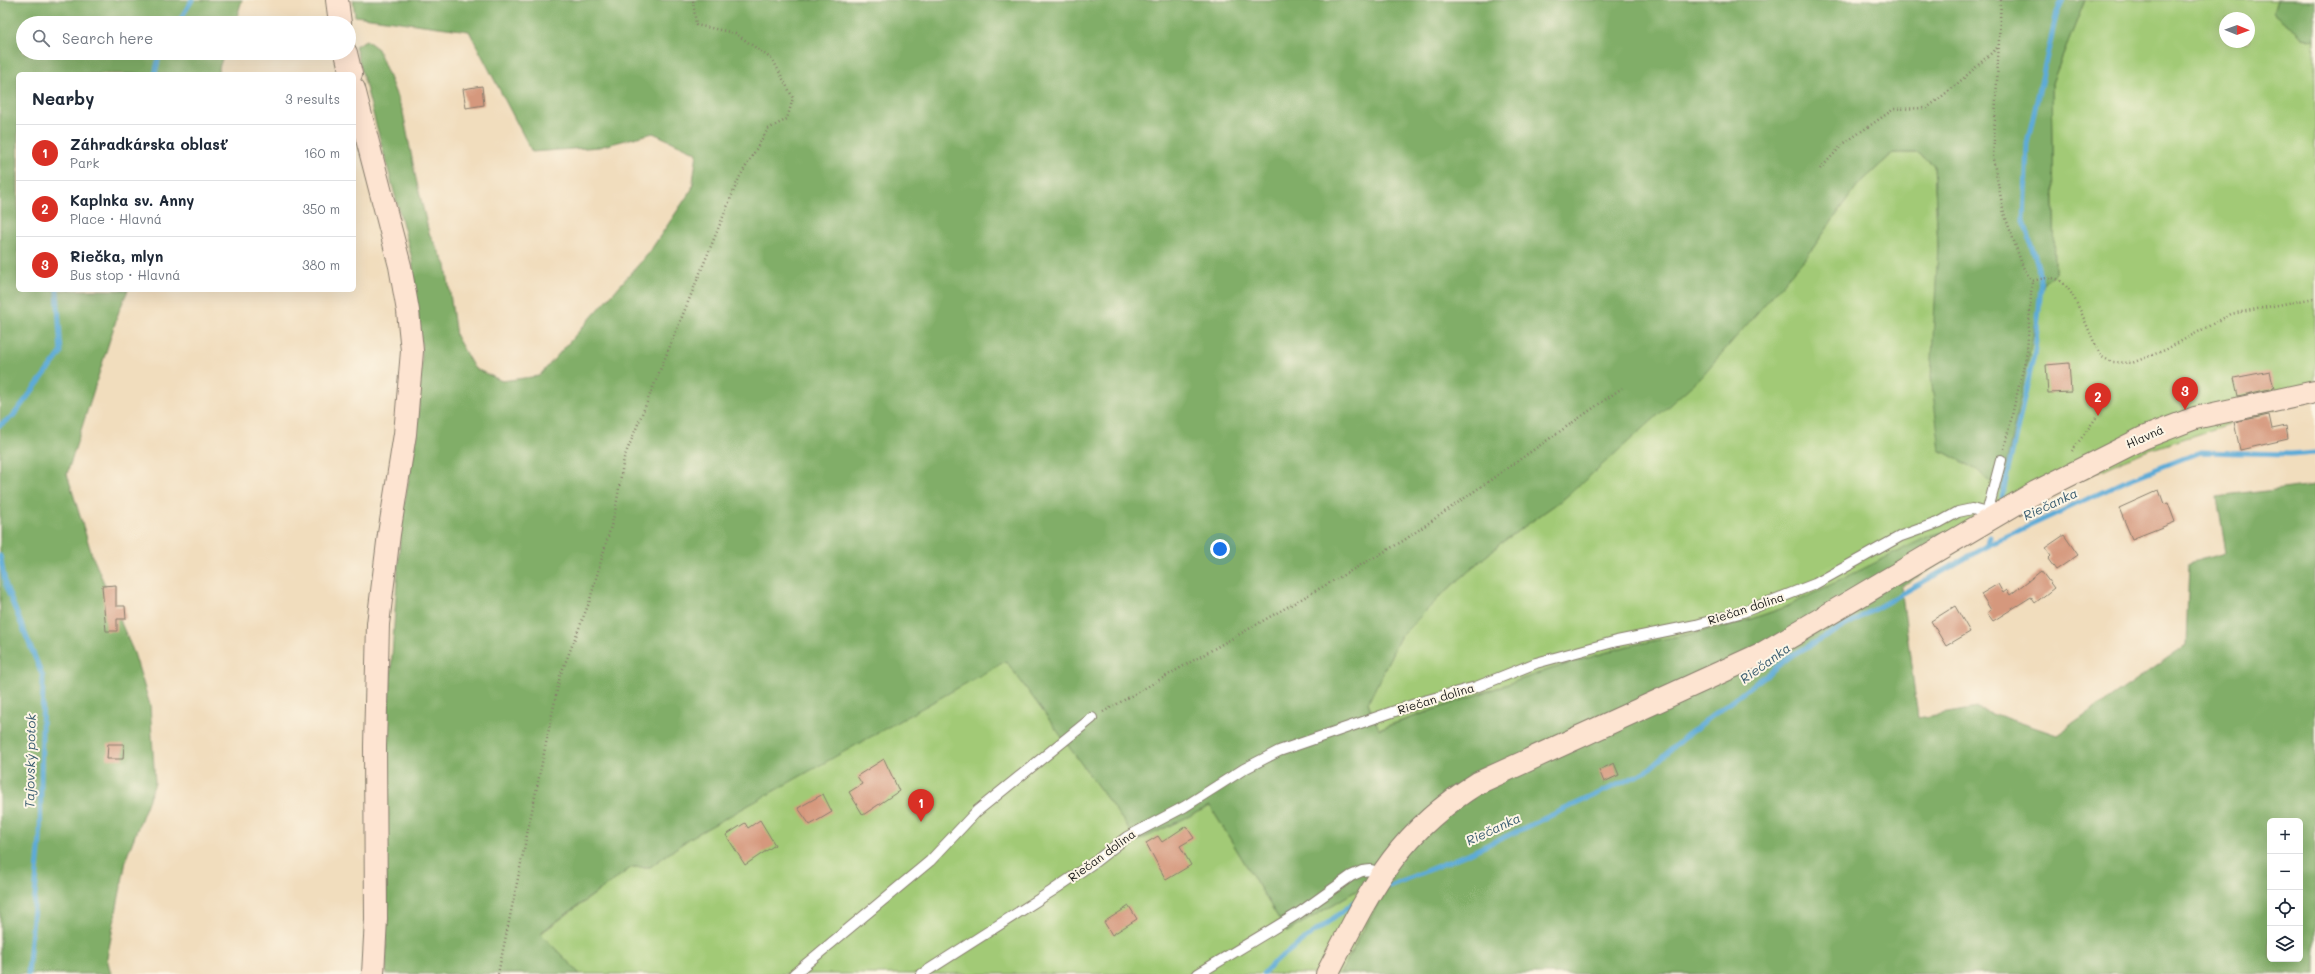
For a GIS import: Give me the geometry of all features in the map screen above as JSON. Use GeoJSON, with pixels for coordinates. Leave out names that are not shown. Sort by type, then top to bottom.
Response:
{"type":"FeatureCollection","features":[{"type":"Feature","properties":{"kind":"street"},"geometry":{"type":"LineString","coordinates":[[338,0],[339,16]]}},
{"type":"Feature","properties":{"kind":"street"},"geometry":{"type":"LineString","coordinates":[[348,60],[351,72]]}},
{"type":"Feature","properties":{"kind":"street"},"geometry":{"type":"LineString","coordinates":[[356,97],[400,266],[408,311],[412,351],[405,434],[388,541],[378,624],[375,746],[376,919],[373,974]]}},
{"type":"Feature","properties":{"kind":"street","name":"Hlavná"},"geometry":{"type":"LineString","coordinates":[[1374,885],[1420,826],[1452,800],[1478,783],[1763,653],[1897,575],[1988,516],[2143,438],[2170,426],[2225,411],[2315,392]]}},
{"type":"Feature","properties":{"kind":"street"},"geometry":{"type":"LineString","coordinates":[[1327,974],[1374,885]]}},
{"type":"Feature","properties":{"kind":"lane"},"geometry":{"type":"LineString","coordinates":[[1988,516],[2001,460]]}},
{"type":"Feature","properties":{"kind":"lane","name":"Riečan dolina"},"geometry":{"type":"LineString","coordinates":[[922,974],[1063,884],[1127,837],[1184,807],[1244,769],[1279,751],[1424,701],[1476,687],[1536,663],[1617,641],[1696,625],[1743,612],[1815,584],[1901,536],[1940,522],[1958,512],[1972,509],[1988,516]]}},
{"type":"Feature","properties":{"kind":"lane"},"geometry":{"type":"LineString","coordinates":[[794,974],[930,861],[972,815],[1092,718]]}},
{"type":"Feature","properties":{"kind":"lane"},"geometry":{"type":"LineString","coordinates":[[1198,974],[1284,922],[1351,876],[1362,871],[1371,870],[1374,885]]}},
{"type":"Feature","properties":{"kind":"path"},"geometry":{"type":"LineString","coordinates":[[498,974],[560,676],[589,603],[615,512],[624,458],[739,178],[768,129],[787,119],[794,98],[773,60],[735,33],[696,25],[693,0]]}},
{"type":"Feature","properties":{"kind":"path"},"geometry":{"type":"LineString","coordinates":[[2001,0],[1993,159],[2004,213],[2023,266],[2032,281],[2027,352],[2001,460]]}},
{"type":"Feature","properties":{"kind":"path"},"geometry":{"type":"LineString","coordinates":[[1820,170],[1843,144],[1894,109],[1927,108],[1955,86],[1998,47]]}},
{"type":"Feature","properties":{"kind":"path"},"geometry":{"type":"LineString","coordinates":[[2032,281],[2045,278],[2058,280],[2070,289],[2094,346],[2102,358],[2121,363],[2143,360],[2231,314],[2315,298]]}},
{"type":"Feature","properties":{"kind":"path"},"geometry":{"type":"LineString","coordinates":[[1092,718],[1403,541],[1622,388]]}},
{"type":"Feature","properties":{"kind":"path"},"geometry":{"type":"LineString","coordinates":[[2075,471],[2072,458],[2074,447],[2096,418]]}},
{"type":"Feature","properties":{"kind":"green space"},"geometry":{"type":"Polygon","coordinates":[[[0,0],[242,0],[237,16],[16,16],[16,60],[222,60],[218,72],[16,72],[16,292],[127,292],[119,311],[67,474],[92,555],[134,653],[150,705],[155,783],[127,856],[107,958],[111,974],[0,974],[0,0]]]}},
{"type":"Feature","properties":{"kind":"green space"},"geometry":{"type":"Polygon","coordinates":[[[353,0],[2085,0],[2052,83],[2055,273],[2044,282],[2001,491],[1977,470],[1940,450],[1931,377],[1938,246],[1934,165],[1918,153],[1893,153],[1857,186],[1808,255],[1700,378],[1566,497],[1501,543],[1445,592],[1400,637],[1368,703],[1379,729],[1551,669],[1628,646],[1731,626],[1786,607],[1931,535],[1985,523],[1944,562],[1901,586],[1918,718],[1977,708],[2057,735],[2186,645],[2189,563],[2226,553],[2217,497],[2315,485],[2315,974],[1340,974],[1378,903],[1373,892],[1359,889],[1287,932],[1210,806],[1138,841],[1006,661],[690,838],[650,867],[632,867],[540,933],[580,974],[386,974],[386,744],[401,522],[417,433],[422,353],[412,259],[356,45],[366,40],[378,49],[403,112],[416,179],[429,233],[446,265],[456,336],[474,368],[502,381],[539,376],[648,254],[692,189],[697,153],[653,133],[599,147],[532,152],[469,31],[355,16],[353,0]]]}},
{"type":"Feature","properties":{"kind":"green space"},"geometry":{"type":"Polygon","coordinates":[[[2085,0],[2277,0],[2273,13],[2303,37],[2315,40],[2315,396],[2140,453],[1985,523],[1786,607],[1731,626],[1628,646],[1551,669],[1378,729],[1368,702],[1400,637],[1445,592],[1501,543],[1566,497],[1808,255],[1857,186],[1893,153],[1918,153],[1934,165],[1938,246],[1940,450],[1977,470],[2001,491],[2044,282],[2055,272],[2052,83],[2085,0]]]}},
{"type":"Feature","properties":{"kind":"green space"},"geometry":{"type":"Polygon","coordinates":[[[2277,0],[2315,0],[2315,40],[2303,37],[2273,13],[2277,0]]]}},
{"type":"Feature","properties":{"kind":"green space"},"geometry":{"type":"Polygon","coordinates":[[[1006,660],[1138,841],[1210,806],[1287,932],[1359,889],[1373,892],[1378,903],[1340,974],[580,974],[540,934],[632,867],[650,867],[690,838],[1006,660]]]}},
{"type":"Feature","properties":{"kind":"building"},"geometry":{"type":"Polygon","coordinates":[[[482,86],[484,105],[466,108],[463,89],[482,86]]]}},
{"type":"Feature","properties":{"kind":"building"},"geometry":{"type":"Polygon","coordinates":[[[2069,363],[2071,392],[2048,393],[2046,365],[2069,363]]]}},
{"type":"Feature","properties":{"kind":"building"},"geometry":{"type":"Polygon","coordinates":[[[2270,371],[2274,388],[2238,396],[2234,378],[2270,371]]]}},
{"type":"Feature","properties":{"kind":"building"},"geometry":{"type":"Polygon","coordinates":[[[2269,415],[2272,429],[2286,426],[2288,439],[2240,450],[2234,422],[2269,415]]]}},
{"type":"Feature","properties":{"kind":"building"},"geometry":{"type":"Polygon","coordinates":[[[2159,490],[2164,504],[2168,503],[2175,522],[2132,539],[2119,508],[2159,490]]]}},
{"type":"Feature","properties":{"kind":"building"},"geometry":{"type":"Polygon","coordinates":[[[2064,535],[2078,555],[2056,570],[2048,559],[2051,556],[2045,548],[2064,535]]]}},
{"type":"Feature","properties":{"kind":"building"},"geometry":{"type":"Polygon","coordinates":[[[2041,571],[2054,588],[2035,603],[2031,597],[1993,621],[1987,613],[1991,610],[1981,594],[1998,584],[2003,593],[2007,590],[2010,595],[2041,571]]]}},
{"type":"Feature","properties":{"kind":"building"},"geometry":{"type":"Polygon","coordinates":[[[116,585],[116,606],[125,606],[126,619],[117,619],[117,631],[106,631],[102,586],[116,585]]]}},
{"type":"Feature","properties":{"kind":"building"},"geometry":{"type":"Polygon","coordinates":[[[1955,606],[1970,632],[1946,646],[1931,621],[1955,606]]]}},
{"type":"Feature","properties":{"kind":"building"},"geometry":{"type":"Polygon","coordinates":[[[108,744],[124,744],[123,759],[107,759],[108,744]]]}},
{"type":"Feature","properties":{"kind":"building"},"geometry":{"type":"Polygon","coordinates":[[[884,759],[899,791],[863,815],[849,792],[862,784],[857,776],[884,759]]]}},
{"type":"Feature","properties":{"kind":"building"},"geometry":{"type":"Polygon","coordinates":[[[1614,763],[1619,775],[1604,782],[1599,770],[1614,763]]]}},
{"type":"Feature","properties":{"kind":"building"},"geometry":{"type":"Polygon","coordinates":[[[823,794],[832,812],[810,825],[798,808],[823,794]]]}},
{"type":"Feature","properties":{"kind":"building"},"geometry":{"type":"Polygon","coordinates":[[[760,820],[775,845],[745,865],[726,835],[745,823],[748,828],[760,820]]]}},
{"type":"Feature","properties":{"kind":"building"},"geometry":{"type":"Polygon","coordinates":[[[1186,826],[1194,838],[1180,846],[1191,865],[1166,880],[1146,843],[1158,836],[1162,842],[1186,826]]]}},
{"type":"Feature","properties":{"kind":"building"},"geometry":{"type":"Polygon","coordinates":[[[1129,906],[1137,919],[1112,935],[1104,922],[1129,906]]]}},
{"type":"Feature","properties":{"kind":"waterway","name":"Tajovský potok"},"geometry":{"type":"LineString","coordinates":[[182,16],[192,0]]}},
{"type":"Feature","properties":{"kind":"waterway"},"geometry":{"type":"LineString","coordinates":[[2002,497],[2035,350],[2041,287],[2038,267],[2024,221],[2027,144],[2057,12],[2063,0]]}},
{"type":"Feature","properties":{"kind":"waterway","name":"Tajovský potok"},"geometry":{"type":"LineString","coordinates":[[155,72],[158,60]]}},
{"type":"Feature","properties":{"kind":"waterway","name":"Tajovský potok"},"geometry":{"type":"LineString","coordinates":[[0,425],[13,416],[61,353],[57,292]]}},
{"type":"Feature","properties":{"kind":"waterway","name":"Riečanka"},"geometry":{"type":"LineString","coordinates":[[1382,889],[1472,852],[1647,771],[1687,735],[1791,656],[1987,546],[2128,480],[2200,452],[2291,454],[2315,452]]}},
{"type":"Feature","properties":{"kind":"waterway","name":"Riečanka"},"geometry":{"type":"LineString","coordinates":[[1987,546],[1990,536]]}},
{"type":"Feature","properties":{"kind":"waterway","name":"Tajovský potok"},"geometry":{"type":"LineString","coordinates":[[0,556],[6,587],[43,677],[40,839],[28,974]]}},
{"type":"Feature","properties":{"kind":"waterway","name":"Riečanka"},"geometry":{"type":"LineString","coordinates":[[1263,974],[1272,964],[1355,902]]}},
{"type":"Feature","properties":{"kind":"place","name":"Riečka, mlyn"},"geometry":{"type":"Point","coordinates":[2185,410]}},
{"type":"Feature","properties":{"kind":"place","name":"Kaplnka sv. Anny"},"geometry":{"type":"Point","coordinates":[2098,416]}},
{"type":"Feature","properties":{"kind":"place","name":"Záhradkárska oblasť"},"geometry":{"type":"Point","coordinates":[921,822]}}]}
